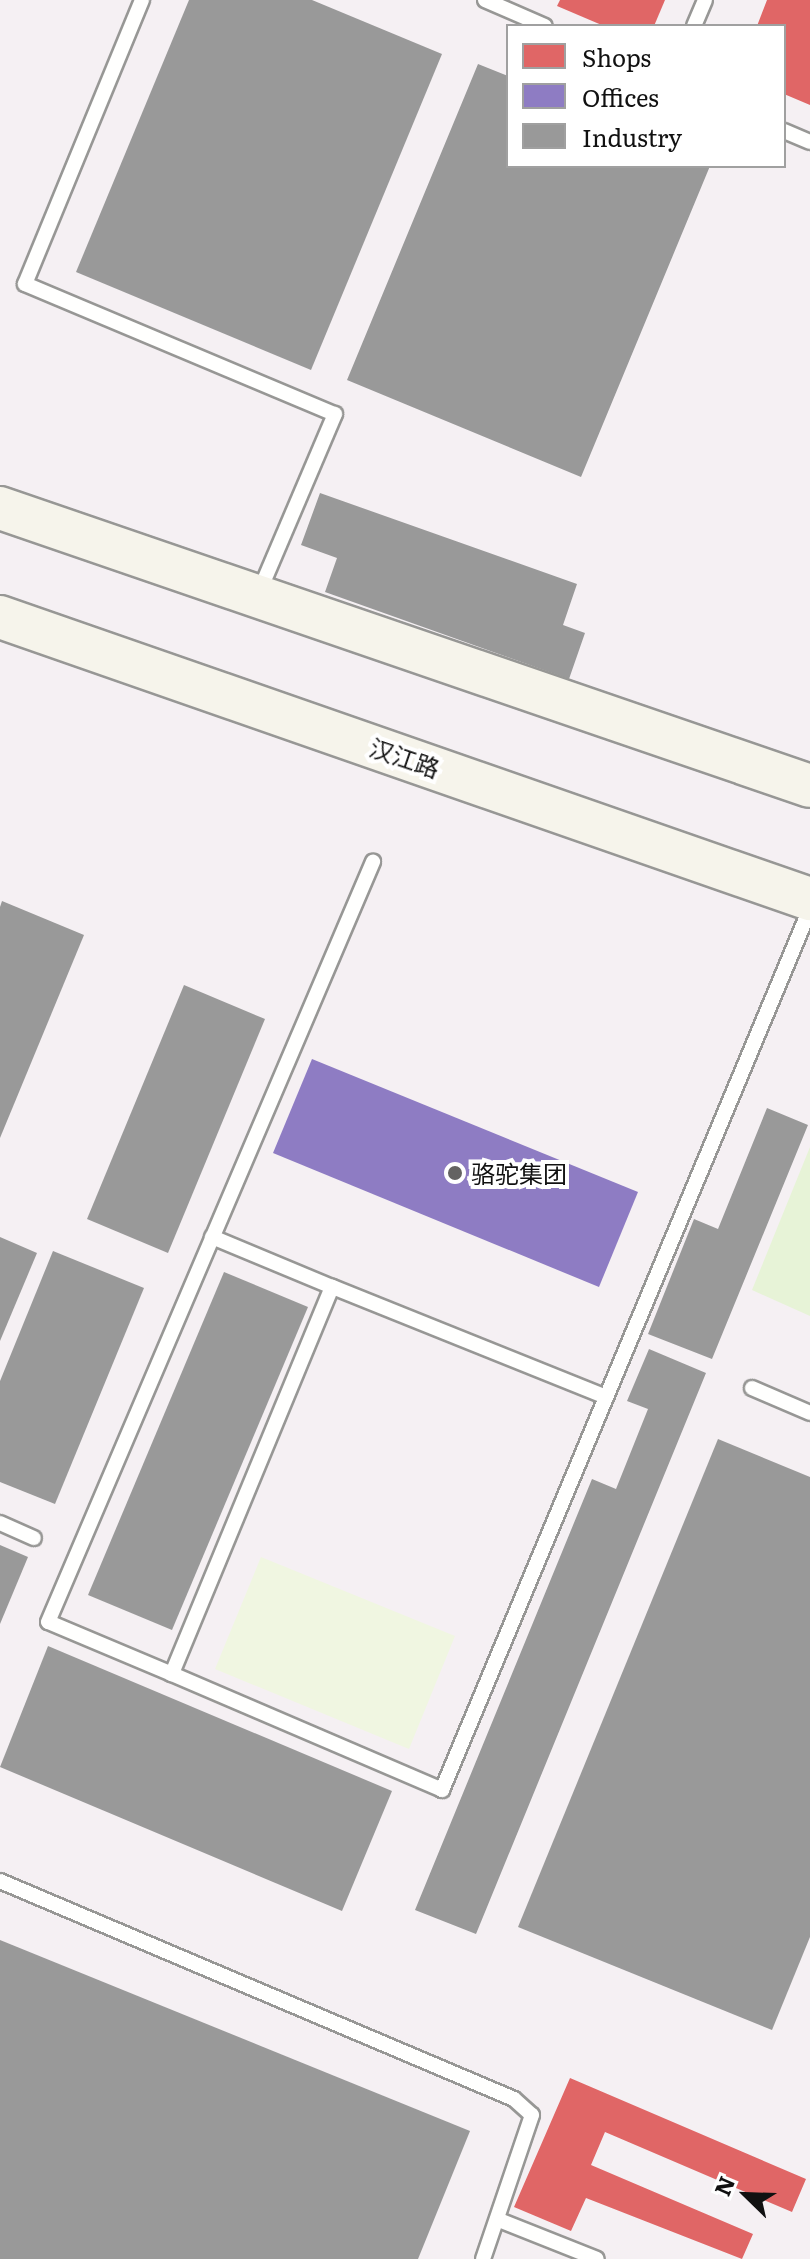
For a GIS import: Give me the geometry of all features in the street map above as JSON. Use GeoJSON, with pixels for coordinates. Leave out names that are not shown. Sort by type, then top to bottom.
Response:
{"type":"FeatureCollection","features":[{"type":"Feature","properties":{"kind":"main road"},"geometry":{"type":"LineString","coordinates":[[0,508],[810,786]]}},
{"type":"Feature","properties":{"kind":"main road","name":"汉江路"},"geometry":{"type":"LineString","coordinates":[[0,617],[810,899]]}},
{"type":"Feature","properties":{"kind":"lane"},"geometry":{"type":"LineString","coordinates":[[142,0],[25,284],[335,414],[257,596]]}},
{"type":"Feature","properties":{"kind":"lane"},"geometry":{"type":"LineString","coordinates":[[485,0],[540,24]]}},
{"type":"Feature","properties":{"kind":"lane"},"geometry":{"type":"LineString","coordinates":[[695,24],[705,0]]}},
{"type":"Feature","properties":{"kind":"lane"},"geometry":{"type":"LineString","coordinates":[[786,132],[810,142]]}},
{"type":"Feature","properties":{"kind":"lane"},"geometry":{"type":"LineString","coordinates":[[373,862],[48,1622],[442,1790],[810,909]]}},
{"type":"Feature","properties":{"kind":"lane"},"geometry":{"type":"LineString","coordinates":[[212,1237],[606,1397]]}},
{"type":"Feature","properties":{"kind":"lane"},"geometry":{"type":"LineString","coordinates":[[172,1674],[332,1287]]}},
{"type":"Feature","properties":{"kind":"lane"},"geometry":{"type":"LineString","coordinates":[[752,1388],[810,1413]]}},
{"type":"Feature","properties":{"kind":"lane"},"geometry":{"type":"LineString","coordinates":[[0,1523],[34,1538]]}},
{"type":"Feature","properties":{"kind":"lane"},"geometry":{"type":"LineString","coordinates":[[0,1881],[514,2099],[532,2115],[499,2220],[483,2259]]}},
{"type":"Feature","properties":{"kind":"lane"},"geometry":{"type":"LineString","coordinates":[[499,2220],[597,2259]]}},
{"type":"Feature","properties":{"kind":"shaded area"},"geometry":{"type":"Polygon","coordinates":[[[0,0],[810,0],[810,2259],[0,2259],[0,0]]]}},
{"type":"Feature","properties":{"kind":"green space"},"geometry":{"type":"Polygon","coordinates":[[[810,1147],[810,1316],[752,1290],[810,1147]]]}},
{"type":"Feature","properties":{"kind":"green space"},"geometry":{"type":"Polygon","coordinates":[[[261,1557],[455,1636],[409,1749],[215,1669],[261,1557]]]}},
{"type":"Feature","properties":{"kind":"building: Shops"},"geometry":{"type":"Polygon","coordinates":[[[560,0],[665,0],[655,24],[599,24],[557,6],[560,0]]]}},
{"type":"Feature","properties":{"kind":"building: Shops"},"geometry":{"type":"Polygon","coordinates":[[[767,0],[810,0],[810,105],[786,95],[786,24],[758,24],[767,0]]]}},
{"type":"Feature","properties":{"kind":"building: Shops"},"geometry":{"type":"Polygon","coordinates":[[[570,2078],[806,2179],[792,2212],[605,2132],[591,2165],[753,2234],[742,2259],[586,2198],[571,2231],[514,2207],[570,2078]]]}},
{"type":"Feature","properties":{"kind":"building: Offices","name":"骆驼集团"},"geometry":{"type":"Polygon","coordinates":[[[312,1059],[638,1192],[599,1287],[273,1153],[312,1059]]]}},
{"type":"Feature","properties":{"kind":"building: Industry"},"geometry":{"type":"Polygon","coordinates":[[[189,0],[312,0],[442,54],[311,370],[76,272],[189,0]]]}},
{"type":"Feature","properties":{"kind":"building: Industry"},"geometry":{"type":"Polygon","coordinates":[[[478,64],[506,75],[506,168],[709,168],[581,477],[347,380],[478,64]]]}},
{"type":"Feature","properties":{"kind":"building: Industry"},"geometry":{"type":"Polygon","coordinates":[[[320,493],[577,584],[563,625],[585,633],[569,679],[325,592],[337,558],[301,545],[320,493]]]}},
{"type":"Feature","properties":{"kind":"building: Industry"},"geometry":{"type":"Polygon","coordinates":[[[2,901],[84,935],[0,1138],[0,907],[2,901]]]}},
{"type":"Feature","properties":{"kind":"building: Industry"},"geometry":{"type":"Polygon","coordinates":[[[184,985],[265,1019],[168,1253],[87,1219],[184,985]]]}},
{"type":"Feature","properties":{"kind":"building: Industry"},"geometry":{"type":"Polygon","coordinates":[[[767,1108],[808,1125],[712,1359],[648,1334],[694,1219],[718,1229],[767,1108]]]}},
{"type":"Feature","properties":{"kind":"building: Industry"},"geometry":{"type":"Polygon","coordinates":[[[0,1237],[37,1253],[0,1341],[0,1237]]]}},
{"type":"Feature","properties":{"kind":"building: Industry"},"geometry":{"type":"Polygon","coordinates":[[[53,1251],[144,1288],[55,1504],[0,1482],[0,1381],[53,1251]]]}},
{"type":"Feature","properties":{"kind":"building: Industry"},"geometry":{"type":"Polygon","coordinates":[[[224,1272],[308,1307],[172,1630],[88,1595],[224,1272]]]}},
{"type":"Feature","properties":{"kind":"building: Industry"},"geometry":{"type":"Polygon","coordinates":[[[649,1349],[706,1373],[476,1934],[415,1910],[592,1479],[616,1489],[648,1409],[627,1401],[649,1349]]]}},
{"type":"Feature","properties":{"kind":"building: Industry"},"geometry":{"type":"Polygon","coordinates":[[[718,1439],[810,1477],[810,1937],[772,2030],[518,1927],[718,1439]]]}},
{"type":"Feature","properties":{"kind":"building: Industry"},"geometry":{"type":"Polygon","coordinates":[[[0,1545],[28,1557],[0,1624],[0,1545]]]}},
{"type":"Feature","properties":{"kind":"building: Industry"},"geometry":{"type":"Polygon","coordinates":[[[48,1646],[392,1791],[342,1911],[0,1767],[48,1646]]]}},
{"type":"Feature","properties":{"kind":"building: Industry"},"geometry":{"type":"Polygon","coordinates":[[[0,1940],[470,2131],[418,2259],[0,2259],[0,1940]]]}},
{"type":"Feature","properties":{"kind":"place","name":"骆驼集团"},"geometry":{"type":"Point","coordinates":[455,1173]}}]}
